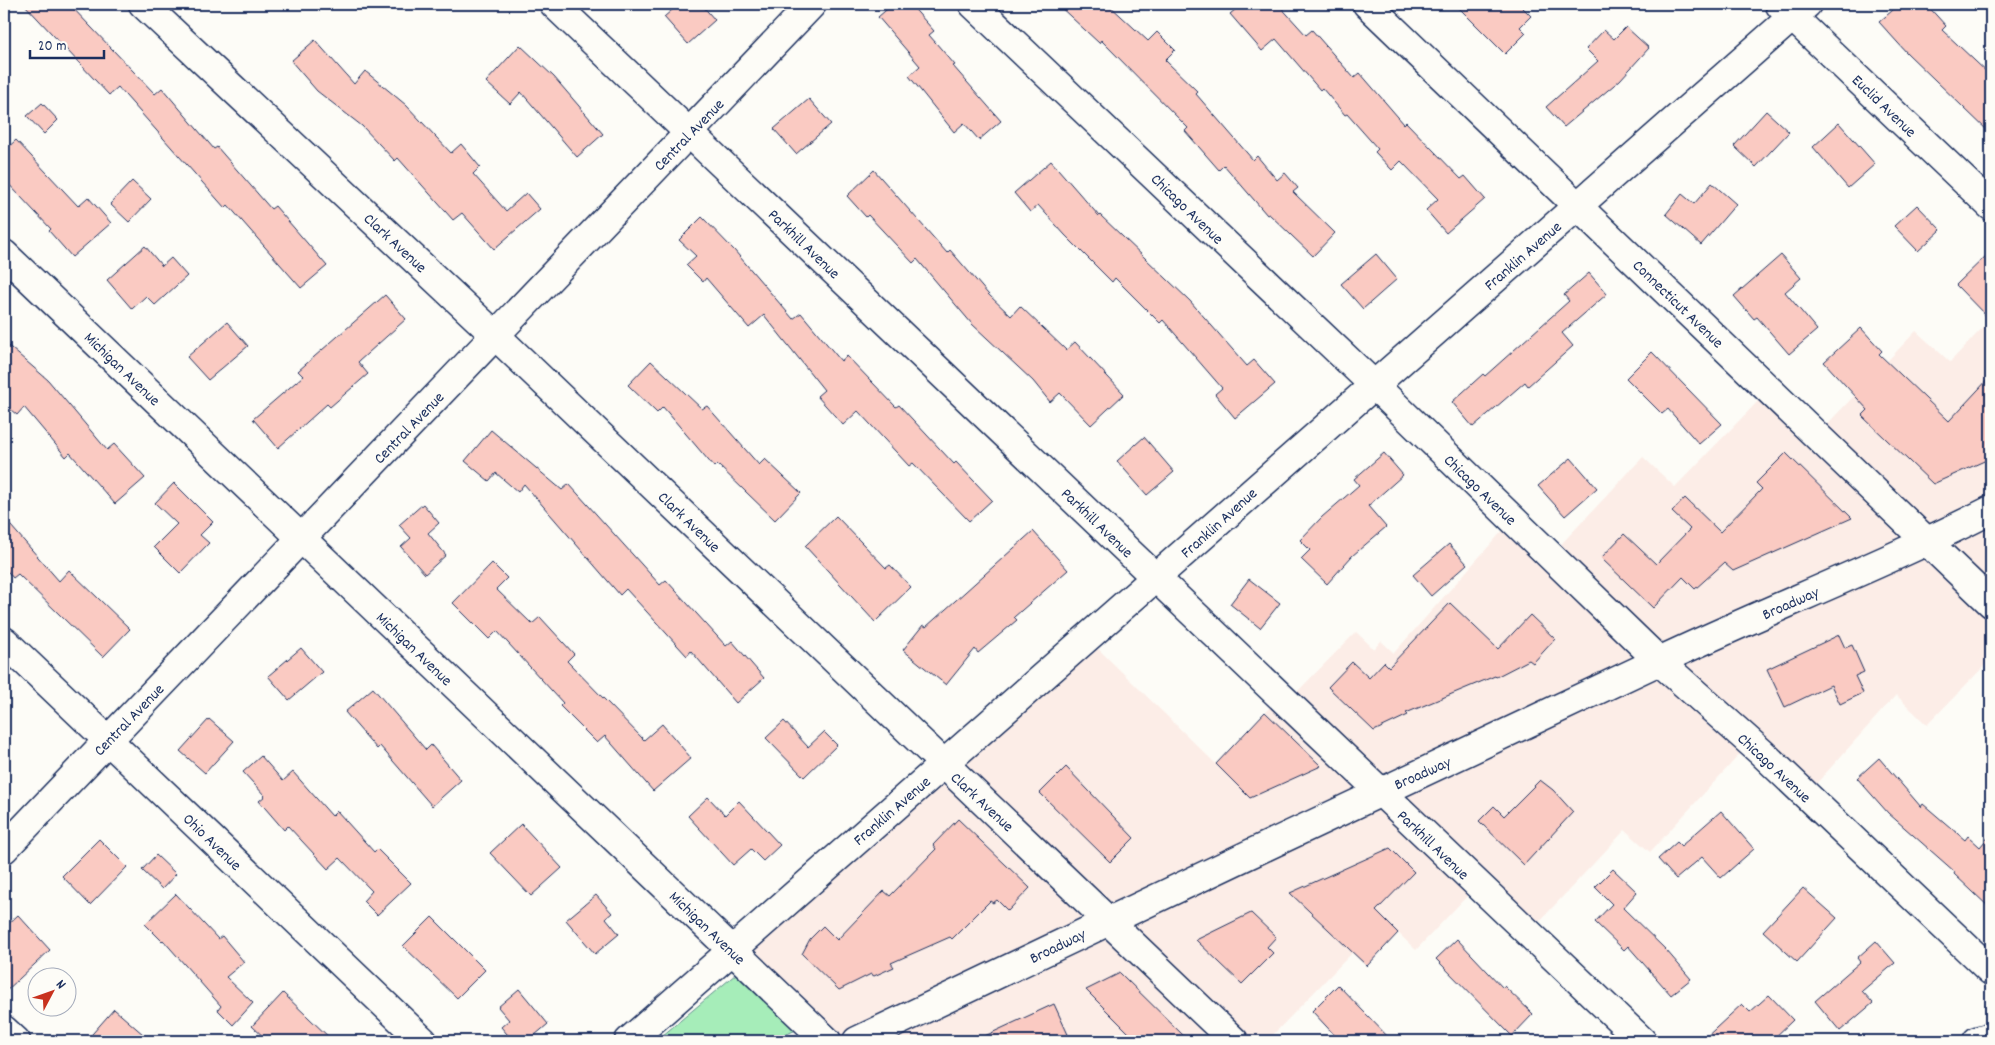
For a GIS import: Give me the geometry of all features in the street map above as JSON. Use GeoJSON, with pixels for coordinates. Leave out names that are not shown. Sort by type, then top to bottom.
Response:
{"type":"FeatureCollection","features":[{"type":"Feature","properties":{"kind":"street","name":"Clark Avenue"},"geometry":{"type":"LineString","coordinates":[[143,4],[495,335],[1234,1041]]}},
{"type":"Feature","properties":{"kind":"street","name":"Parkhill Avenue"},"geometry":{"type":"LineString","coordinates":[[554,4],[1642,1041]]}},
{"type":"Feature","properties":{"kind":"street","name":"Central Avenue"},"geometry":{"type":"LineString","coordinates":[[4,849],[812,4]]}},
{"type":"Feature","properties":{"kind":"street","name":"Chicago Avenue"},"geometry":{"type":"LineString","coordinates":[[973,4],[1374,385],[1659,661],[1761,752],[1991,971]]}},
{"type":"Feature","properties":{"kind":"street","name":"Connecticut Avenue"},"geometry":{"type":"LineString","coordinates":[[1366,4],[1991,603]]}},
{"type":"Feature","properties":{"kind":"street","name":"Franklin Avenue"},"geometry":{"type":"LineString","coordinates":[[629,1041],[1578,206],[1793,8]]}},
{"type":"Feature","properties":{"kind":"street","name":"Euclid Avenue"},"geometry":{"type":"LineString","coordinates":[[1793,8],[1991,206]]}},
{"type":"Feature","properties":{"kind":"street","name":"Michigan Avenue"},"geometry":{"type":"LineString","coordinates":[[4,254],[827,1041]]}},
{"type":"Feature","properties":{"kind":"street","name":"Broadway"},"geometry":{"type":"LineString","coordinates":[[857,1041],[1379,791],[1538,719],[1659,661],[1927,542],[1991,510]]}},
{"type":"Feature","properties":{"kind":"street","name":"Ohio Avenue"},"geometry":{"type":"LineString","coordinates":[[4,641],[423,1041]]}},
{"type":"Feature","properties":{"kind":"street"},"geometry":{"type":"LineString","coordinates":[[4,1030],[16,1041]]}},
{"type":"Feature","properties":{"kind":"street"},"geometry":{"type":"LineString","coordinates":[[1977,1041],[1991,1037]]}},
{"type":"Feature","properties":{"kind":"shaded area"},"geometry":{"type":"Polygon","coordinates":[[[1991,319],[1991,659],[1927,725],[1896,695],[1807,794],[1752,741],[1650,852],[1625,830],[1537,924],[1486,876],[1416,950],[1396,931],[1366,966],[1352,953],[1267,1041],[1245,1041],[1218,1016],[1194,1041],[839,1041],[749,954],[1087,638],[1216,764],[1285,691],[1292,697],[1356,632],[1374,649],[1381,641],[1394,653],[1512,520],[1551,555],[1643,457],[1675,487],[1762,397],[1813,439],[1916,331],[1950,362],[1991,319]]]}},
{"type":"Feature","properties":{"kind":"green space"},"geometry":{"type":"Polygon","coordinates":[[[736,974],[796,1030],[771,1041],[656,1041],[736,974]]]}},
{"type":"Feature","properties":{"kind":"building"},"geometry":{"type":"Polygon","coordinates":[[[24,4],[69,4],[155,94],[162,88],[214,149],[217,147],[271,209],[275,206],[327,266],[301,288],[228,205],[225,208],[118,87],[109,95],[24,4]]]}},
{"type":"Feature","properties":{"kind":"building"},"geometry":{"type":"Polygon","coordinates":[[[679,4],[701,4],[715,20],[688,44],[664,17],[679,4]]]}},
{"type":"Feature","properties":{"kind":"building"},"geometry":{"type":"Polygon","coordinates":[[[893,4],[910,4],[934,31],[929,35],[955,65],[953,66],[1001,121],[979,140],[964,123],[954,132],[909,76],[920,66],[878,17],[893,4]]]}},
{"type":"Feature","properties":{"kind":"building"},"geometry":{"type":"Polygon","coordinates":[[[1057,4],[1108,4],[1148,41],[1157,32],[1175,50],[1165,60],[1198,92],[1196,94],[1253,160],[1257,156],[1277,180],[1285,173],[1298,188],[1293,192],[1335,233],[1313,256],[1269,214],[1267,215],[1224,165],[1219,170],[1185,131],[1188,128],[1101,40],[1099,43],[1057,4]]]}},
{"type":"Feature","properties":{"kind":"building"},"geometry":{"type":"Polygon","coordinates":[[[1242,4],[1278,4],[1306,35],[1312,30],[1354,78],[1360,73],[1404,124],[1406,122],[1461,179],[1465,176],[1485,199],[1446,233],[1426,210],[1438,199],[1401,161],[1392,170],[1375,152],[1378,149],[1322,88],[1320,90],[1276,39],[1262,51],[1230,14],[1242,4]]]}},
{"type":"Feature","properties":{"kind":"building"},"geometry":{"type":"Polygon","coordinates":[[[1455,4],[1519,4],[1531,16],[1520,27],[1526,33],[1505,54],[1455,4]]]}},
{"type":"Feature","properties":{"kind":"building"},"geometry":{"type":"Polygon","coordinates":[[[1900,4],[1926,4],[1946,26],[1942,30],[1991,76],[1991,134],[1907,53],[1879,22],[1900,4]]]}},
{"type":"Feature","properties":{"kind":"building"},"geometry":{"type":"Polygon","coordinates":[[[1626,27],[1649,48],[1620,80],[1564,127],[1546,107],[1598,61],[1586,49],[1604,30],[1614,39],[1626,27]]]}},
{"type":"Feature","properties":{"kind":"building"},"geometry":{"type":"Polygon","coordinates":[[[315,40],[354,84],[365,71],[406,105],[451,153],[461,144],[480,167],[473,174],[506,211],[526,193],[540,209],[494,249],[462,213],[453,220],[398,158],[395,161],[362,126],[317,91],[291,61],[315,40]]]}},
{"type":"Feature","properties":{"kind":"building"},"geometry":{"type":"Polygon","coordinates":[[[520,45],[554,77],[603,134],[577,157],[521,92],[510,104],[486,82],[520,45]]]}},
{"type":"Feature","properties":{"kind":"building"},"geometry":{"type":"Polygon","coordinates":[[[809,99],[831,124],[796,154],[774,129],[809,99]]]}},
{"type":"Feature","properties":{"kind":"building"},"geometry":{"type":"Polygon","coordinates":[[[42,103],[58,120],[44,134],[27,116],[42,103]]]}},
{"type":"Feature","properties":{"kind":"building"},"geometry":{"type":"Polygon","coordinates":[[[1766,111],[1789,132],[1756,167],[1734,146],[1766,111]]]}},
{"type":"Feature","properties":{"kind":"building"},"geometry":{"type":"Polygon","coordinates":[[[1839,123],[1875,164],[1848,188],[1813,147],[1839,123]]]}},
{"type":"Feature","properties":{"kind":"building"},"geometry":{"type":"Polygon","coordinates":[[[16,140],[78,206],[88,197],[111,223],[72,257],[49,231],[51,229],[4,179],[4,151],[16,140]]]}},
{"type":"Feature","properties":{"kind":"building"},"geometry":{"type":"Polygon","coordinates":[[[1051,161],[1099,216],[1190,301],[1247,366],[1254,360],[1275,384],[1235,418],[1215,394],[1222,388],[1163,320],[1160,323],[1115,278],[1112,282],[1038,205],[1030,212],[1014,193],[1051,161]]]}},
{"type":"Feature","properties":{"kind":"building"},"geometry":{"type":"Polygon","coordinates":[[[874,170],[947,253],[950,250],[988,294],[1011,316],[1020,306],[1066,350],[1075,342],[1124,394],[1091,425],[1060,393],[1050,402],[1033,381],[972,324],[917,259],[913,263],[868,215],[866,217],[847,196],[874,170]]]}},
{"type":"Feature","properties":{"kind":"building"},"geometry":{"type":"Polygon","coordinates":[[[132,181],[151,199],[129,222],[110,204],[132,181]]]}},
{"type":"Feature","properties":{"kind":"building"},"geometry":{"type":"Polygon","coordinates":[[[1712,183],[1736,204],[1701,245],[1666,214],[1682,194],[1694,204],[1712,183]]]}},
{"type":"Feature","properties":{"kind":"building"},"geometry":{"type":"Polygon","coordinates":[[[1917,205],[1941,230],[1918,251],[1894,226],[1917,205]]]}},
{"type":"Feature","properties":{"kind":"building"},"geometry":{"type":"Polygon","coordinates":[[[702,217],[734,250],[793,319],[801,313],[841,361],[847,356],[896,407],[899,405],[954,464],[956,462],[992,500],[969,521],[913,463],[909,466],[858,411],[843,425],[817,396],[824,390],[764,315],[749,328],[706,278],[703,282],[686,265],[696,256],[679,240],[702,217]]]}},
{"type":"Feature","properties":{"kind":"building"},"geometry":{"type":"Polygon","coordinates":[[[145,246],[162,266],[171,258],[187,276],[155,305],[146,296],[132,309],[107,280],[145,246]]]}},
{"type":"Feature","properties":{"kind":"building"},"geometry":{"type":"Polygon","coordinates":[[[1991,251],[1991,321],[1956,285],[1991,251]]]}},
{"type":"Feature","properties":{"kind":"building"},"geometry":{"type":"Polygon","coordinates":[[[1376,254],[1397,279],[1363,309],[1341,284],[1376,254]]]}},
{"type":"Feature","properties":{"kind":"building"},"geometry":{"type":"Polygon","coordinates":[[[1781,255],[1801,278],[1785,292],[1817,330],[1789,354],[1757,317],[1754,319],[1734,296],[1781,255]]]}},
{"type":"Feature","properties":{"kind":"building"},"geometry":{"type":"Polygon","coordinates":[[[1589,273],[1607,294],[1562,333],[1573,346],[1528,386],[1525,382],[1473,427],[1452,402],[1483,374],[1485,376],[1569,301],[1564,295],[1589,273]]]}},
{"type":"Feature","properties":{"kind":"building"},"geometry":{"type":"Polygon","coordinates":[[[385,295],[406,319],[358,362],[368,374],[330,407],[327,404],[278,448],[253,419],[303,376],[298,371],[385,295]]]}},
{"type":"Feature","properties":{"kind":"building"},"geometry":{"type":"Polygon","coordinates":[[[227,322],[248,346],[208,380],[187,357],[227,322]]]}},
{"type":"Feature","properties":{"kind":"building"},"geometry":{"type":"Polygon","coordinates":[[[1861,328],[1882,351],[1879,354],[1949,421],[1991,376],[1991,458],[1933,484],[1862,416],[1868,410],[1824,362],[1861,328]]]}},
{"type":"Feature","properties":{"kind":"building"},"geometry":{"type":"Polygon","coordinates":[[[4,342],[48,380],[107,450],[114,444],[145,478],[115,504],[70,453],[66,457],[24,407],[17,415],[4,404],[4,342]]]}},
{"type":"Feature","properties":{"kind":"building"},"geometry":{"type":"Polygon","coordinates":[[[1652,352],[1722,424],[1699,444],[1668,409],[1662,414],[1626,378],[1652,352]]]}},
{"type":"Feature","properties":{"kind":"building"},"geometry":{"type":"Polygon","coordinates":[[[651,361],[702,409],[707,406],[759,465],[765,459],[801,493],[775,520],[717,464],[714,467],[663,407],[657,413],[628,385],[651,361]]]}},
{"type":"Feature","properties":{"kind":"building"},"geometry":{"type":"Polygon","coordinates":[[[491,430],[562,490],[569,484],[660,585],[666,580],[726,646],[732,641],[764,678],[736,703],[691,651],[687,656],[626,589],[620,595],[524,484],[518,492],[496,473],[489,481],[465,461],[491,430]]]}},
{"type":"Feature","properties":{"kind":"building"},"geometry":{"type":"Polygon","coordinates":[[[1144,437],[1174,472],[1147,495],[1117,461],[1144,437]]]}},
{"type":"Feature","properties":{"kind":"building"},"geometry":{"type":"Polygon","coordinates":[[[1384,453],[1403,475],[1368,506],[1386,527],[1352,556],[1327,584],[1301,559],[1310,550],[1300,540],[1322,517],[1359,485],[1354,479],[1384,453]]]}},
{"type":"Feature","properties":{"kind":"building"},"geometry":{"type":"Polygon","coordinates":[[[1786,453],[1852,518],[1733,571],[1724,563],[1695,589],[1683,577],[1653,608],[1601,558],[1624,534],[1656,564],[1690,529],[1672,512],[1685,498],[1720,532],[1762,489],[1756,483],[1786,453]]]}},
{"type":"Feature","properties":{"kind":"building"},"geometry":{"type":"Polygon","coordinates":[[[1571,458],[1597,488],[1565,516],[1538,486],[1571,458]]]}},
{"type":"Feature","properties":{"kind":"building"},"geometry":{"type":"Polygon","coordinates":[[[174,483],[213,522],[200,535],[209,543],[180,573],[154,547],[177,524],[155,503],[174,483]]]}},
{"type":"Feature","properties":{"kind":"building"},"geometry":{"type":"Polygon","coordinates":[[[423,504],[439,523],[428,533],[446,555],[425,574],[401,547],[411,538],[399,525],[423,504]]]}},
{"type":"Feature","properties":{"kind":"building"},"geometry":{"type":"Polygon","coordinates":[[[836,516],[886,568],[890,565],[911,587],[875,622],[805,546],[836,516]]]}},
{"type":"Feature","properties":{"kind":"building"},"geometry":{"type":"Polygon","coordinates":[[[4,518],[59,581],[69,570],[130,629],[103,657],[18,574],[13,578],[4,567],[4,518]]]}},
{"type":"Feature","properties":{"kind":"building"},"geometry":{"type":"Polygon","coordinates":[[[1033,531],[1068,570],[1014,617],[1017,620],[978,653],[975,649],[946,685],[903,650],[923,625],[926,627],[1033,531]]]}},
{"type":"Feature","properties":{"kind":"building"},"geometry":{"type":"Polygon","coordinates":[[[1449,544],[1467,564],[1431,596],[1413,575],[1449,544]]]}},
{"type":"Feature","properties":{"kind":"building"},"geometry":{"type":"Polygon","coordinates":[[[492,563],[507,578],[496,589],[532,624],[540,617],[574,654],[567,661],[644,740],[662,724],[691,758],[653,791],[605,736],[597,743],[560,706],[563,703],[497,631],[489,639],[453,603],[492,563]]]}},
{"type":"Feature","properties":{"kind":"building"},"geometry":{"type":"Polygon","coordinates":[[[1249,579],[1280,603],[1260,628],[1230,604],[1249,579]]]}},
{"type":"Feature","properties":{"kind":"building"},"geometry":{"type":"Polygon","coordinates":[[[1450,603],[1498,649],[1530,615],[1555,639],[1533,663],[1529,660],[1496,677],[1406,713],[1408,715],[1374,731],[1328,687],[1352,662],[1369,678],[1384,662],[1389,667],[1450,603]]]}},
{"type":"Feature","properties":{"kind":"building"},"geometry":{"type":"Polygon","coordinates":[[[1839,635],[1845,648],[1852,645],[1864,672],[1855,676],[1863,693],[1840,704],[1831,685],[1785,707],[1767,669],[1839,635]]]}},
{"type":"Feature","properties":{"kind":"building"},"geometry":{"type":"Polygon","coordinates":[[[301,648],[322,672],[289,700],[268,676],[301,648]]]}},
{"type":"Feature","properties":{"kind":"building"},"geometry":{"type":"Polygon","coordinates":[[[373,688],[426,750],[431,745],[461,780],[432,806],[380,746],[377,749],[345,712],[373,688]]]}},
{"type":"Feature","properties":{"kind":"building"},"geometry":{"type":"Polygon","coordinates":[[[1265,712],[1321,766],[1250,798],[1216,764],[1265,712]]]}},
{"type":"Feature","properties":{"kind":"building"},"geometry":{"type":"Polygon","coordinates":[[[209,719],[234,741],[205,773],[180,751],[209,719]]]}},
{"type":"Feature","properties":{"kind":"building"},"geometry":{"type":"Polygon","coordinates":[[[784,721],[808,747],[824,732],[837,745],[804,777],[766,738],[784,721]]]}},
{"type":"Feature","properties":{"kind":"building"},"geometry":{"type":"Polygon","coordinates":[[[261,756],[283,781],[293,772],[332,816],[337,811],[374,852],[377,849],[411,883],[377,915],[363,901],[372,891],[340,858],[328,869],[288,826],[284,830],[259,801],[265,796],[243,772],[261,756]]]}},
{"type":"Feature","properties":{"kind":"building"},"geometry":{"type":"Polygon","coordinates":[[[1879,758],[1921,807],[1923,804],[1965,840],[1968,836],[1980,847],[1991,834],[1991,909],[1954,874],[1955,872],[1888,813],[1857,778],[1879,758]]]}},
{"type":"Feature","properties":{"kind":"building"},"geometry":{"type":"Polygon","coordinates":[[[1066,767],[1134,838],[1110,862],[1040,793],[1066,767]]]}},
{"type":"Feature","properties":{"kind":"building"},"geometry":{"type":"Polygon","coordinates":[[[1540,780],[1553,790],[1573,812],[1524,865],[1479,821],[1494,806],[1504,816],[1540,780]]]}},
{"type":"Feature","properties":{"kind":"building"},"geometry":{"type":"Polygon","coordinates":[[[708,797],[725,815],[739,801],[780,845],[763,861],[751,849],[733,865],[688,816],[708,797]]]}},
{"type":"Feature","properties":{"kind":"building"},"geometry":{"type":"Polygon","coordinates":[[[1721,811],[1754,849],[1721,878],[1702,857],[1676,879],[1658,859],[1677,842],[1681,846],[1721,811]]]}},
{"type":"Feature","properties":{"kind":"building"},"geometry":{"type":"Polygon","coordinates":[[[958,819],[1030,888],[1008,911],[997,900],[993,903],[990,901],[952,939],[950,937],[891,963],[894,967],[874,976],[871,974],[839,990],[802,954],[810,939],[823,926],[837,940],[884,891],[890,896],[936,849],[933,845],[958,819]]]}},
{"type":"Feature","properties":{"kind":"building"},"geometry":{"type":"Polygon","coordinates":[[[521,824],[562,868],[531,896],[490,853],[521,824]]]}},
{"type":"Feature","properties":{"kind":"building"},"geometry":{"type":"Polygon","coordinates":[[[99,839],[127,867],[90,905],[62,876],[99,839]]]}},
{"type":"Feature","properties":{"kind":"building"},"geometry":{"type":"Polygon","coordinates":[[[1390,848],[1414,872],[1376,911],[1398,933],[1367,966],[1290,893],[1390,848]]]}},
{"type":"Feature","properties":{"kind":"building"},"geometry":{"type":"Polygon","coordinates":[[[156,855],[176,874],[162,889],[142,870],[156,855]]]}},
{"type":"Feature","properties":{"kind":"building"},"geometry":{"type":"Polygon","coordinates":[[[1613,869],[1637,892],[1623,908],[1666,950],[1691,979],[1671,995],[1628,946],[1624,950],[1595,922],[1612,904],[1595,887],[1613,869]]]}},
{"type":"Feature","properties":{"kind":"building"},"geometry":{"type":"Polygon","coordinates":[[[1803,888],[1837,918],[1797,962],[1763,931],[1803,888]]]}},
{"type":"Feature","properties":{"kind":"building"},"geometry":{"type":"Polygon","coordinates":[[[176,894],[218,939],[222,936],[244,962],[226,977],[253,1003],[233,1025],[218,1010],[221,1006],[163,940],[145,924],[176,894]]]}},
{"type":"Feature","properties":{"kind":"building"},"geometry":{"type":"Polygon","coordinates":[[[596,895],[612,913],[606,918],[619,934],[595,954],[566,920],[596,895]]]}},
{"type":"Feature","properties":{"kind":"building"},"geometry":{"type":"Polygon","coordinates":[[[1251,913],[1276,937],[1267,947],[1273,953],[1242,984],[1196,940],[1251,913]]]}},
{"type":"Feature","properties":{"kind":"building"},"geometry":{"type":"Polygon","coordinates":[[[18,915],[50,950],[31,968],[28,968],[28,971],[4,993],[4,928],[18,915]]]}},
{"type":"Feature","properties":{"kind":"building"},"geometry":{"type":"Polygon","coordinates":[[[432,917],[485,970],[457,998],[403,946],[432,917]]]}},
{"type":"Feature","properties":{"kind":"building"},"geometry":{"type":"Polygon","coordinates":[[[1457,939],[1503,988],[1504,986],[1533,1014],[1512,1036],[1436,959],[1457,939]]]}},
{"type":"Feature","properties":{"kind":"building"},"geometry":{"type":"Polygon","coordinates":[[[1876,941],[1895,963],[1862,991],[1873,1003],[1840,1031],[1815,1001],[1860,962],[1857,958],[1876,941]]]}},
{"type":"Feature","properties":{"kind":"building"},"geometry":{"type":"Polygon","coordinates":[[[1120,973],[1189,1041],[1137,1041],[1086,990],[1120,973]]]}},
{"type":"Feature","properties":{"kind":"building"},"geometry":{"type":"Polygon","coordinates":[[[1338,985],[1392,1041],[1340,1041],[1312,1011],[1338,985]]]}},
{"type":"Feature","properties":{"kind":"building"},"geometry":{"type":"Polygon","coordinates":[[[519,989],[548,1024],[528,1041],[513,1041],[501,1027],[509,1020],[498,1007],[519,989]]]}},
{"type":"Feature","properties":{"kind":"building"},"geometry":{"type":"Polygon","coordinates":[[[283,993],[333,1041],[268,1041],[252,1026],[283,993]]]}},
{"type":"Feature","properties":{"kind":"building"},"geometry":{"type":"Polygon","coordinates":[[[1769,995],[1793,1020],[1771,1041],[1702,1041],[1742,1004],[1750,1012],[1769,995]]]}},
{"type":"Feature","properties":{"kind":"building"},"geometry":{"type":"Polygon","coordinates":[[[1054,1004],[1071,1041],[974,1041],[1054,1004]]]}},
{"type":"Feature","properties":{"kind":"building"},"geometry":{"type":"Polygon","coordinates":[[[114,1009],[151,1041],[86,1041],[114,1009]]]}}]}
